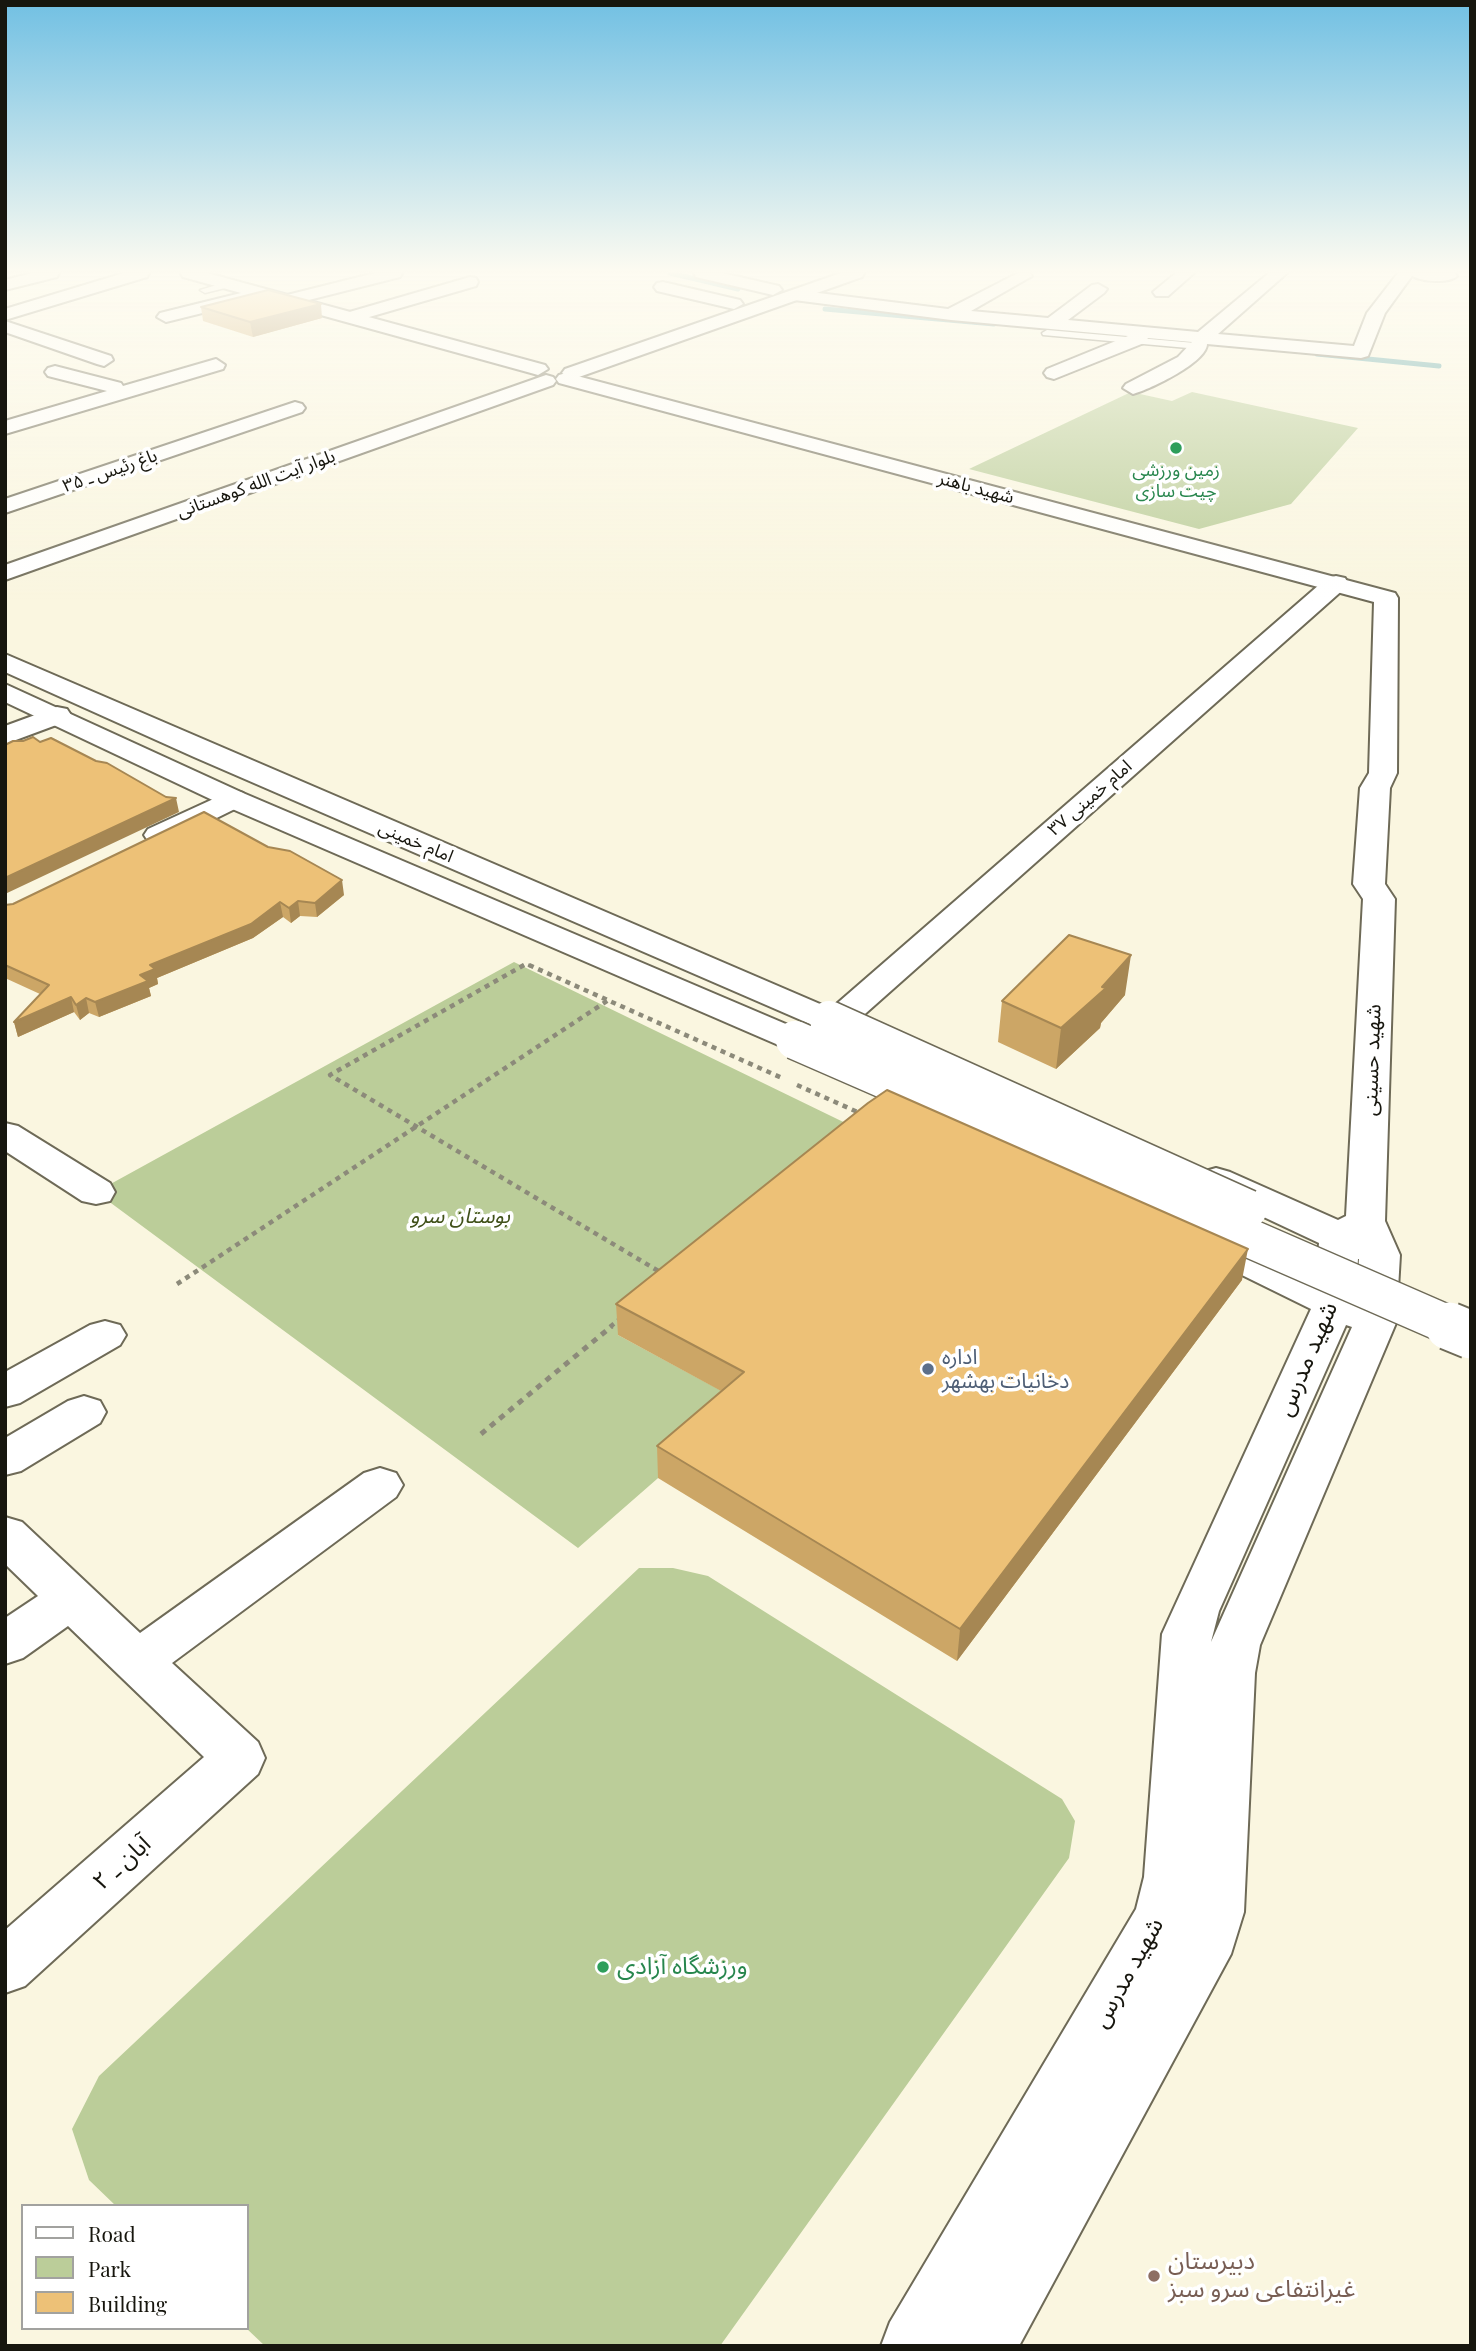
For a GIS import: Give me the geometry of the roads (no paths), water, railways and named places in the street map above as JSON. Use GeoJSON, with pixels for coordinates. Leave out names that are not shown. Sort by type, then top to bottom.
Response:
{"type":"FeatureCollection","features":[{"type":"Feature","properties":{"kind":"street"},"geometry":{"type":"LineString","coordinates":[[97,383],[130,391]]}},
{"type":"Feature","properties":{"kind":"street"},"geometry":{"type":"LineString","coordinates":[[5,428],[157,383]]}},
{"type":"Feature","properties":{"kind":"street","name":"بلوار آیت الله کوهستانی"},"geometry":{"type":"LineString","coordinates":[[5,558],[518,383]]}},
{"type":"Feature","properties":{"kind":"street","name":"بلوار آیت الله کوهستانی"},"geometry":{"type":"LineString","coordinates":[[5,573],[520,383]]}},
{"type":"Feature","properties":{"kind":"street"},"geometry":{"type":"LineString","coordinates":[[563,383],[608,390]]}},
{"type":"Feature","properties":{"kind":"street","name":"شهید باهنر"},"geometry":{"type":"LineString","coordinates":[[587,383],[1386,598]]}},
{"type":"Feature","properties":{"kind":"street"},"geometry":{"type":"LineString","coordinates":[[601,383],[608,390]]}},
{"type":"Feature","properties":{"kind":"street"},"geometry":{"type":"LineString","coordinates":[[1133,388],[1143,383]]}},
{"type":"Feature","properties":{"kind":"street","name":"باغ رئیس ـ ۳۵"},"geometry":{"type":"LineString","coordinates":[[5,506],[295,408]]}},
{"type":"Feature","properties":{"kind":"street"},"geometry":{"type":"LineString","coordinates":[[5,409],[36,419]]}},
{"type":"Feature","properties":{"kind":"street","name":"امام خمینی ۳۷"},"geometry":{"type":"LineString","coordinates":[[809,1022],[1336,583]]}},
{"type":"Feature","properties":{"kind":"street","name":"شهید حسینی"},"geometry":{"type":"LineString","coordinates":[[1362,1238],[1379,899],[1368,884],[1375,788],[1384,773],[1386,598]]}},
{"type":"Feature","properties":{"kind":"street","name":"امام خمینی"},"geometry":{"type":"LineString","coordinates":[[5,662],[809,1022]]}},
{"type":"Feature","properties":{"kind":"street","name":"امام خمینی"},"geometry":{"type":"LineString","coordinates":[[5,692],[233,799],[646,976],[809,1022]]}},
{"type":"Feature","properties":{"kind":"street"},"geometry":{"type":"LineString","coordinates":[[5,736],[57,715]]}},
{"type":"Feature","properties":{"kind":"street"},"geometry":{"type":"LineString","coordinates":[[165,768],[204,751]]}},
{"type":"Feature","properties":{"kind":"street"},"geometry":{"type":"LineString","coordinates":[[137,846],[233,799]]}},
{"type":"Feature","properties":{"kind":"street"},"geometry":{"type":"LineString","coordinates":[[809,1022],[986,1072],[1254,1197],[1362,1238]]}},
{"type":"Feature","properties":{"kind":"street"},"geometry":{"type":"LineString","coordinates":[[809,1022],[796,1056],[1208,1242],[1355,1313]]}},
{"type":"Feature","properties":{"kind":"street"},"geometry":{"type":"LineString","coordinates":[[809,1022],[1471,1309]]}},
{"type":"Feature","properties":{"kind":"street"},"geometry":{"type":"LineString","coordinates":[[809,1022],[1471,1335]]}},
{"type":"Feature","properties":{"kind":"street"},"geometry":{"type":"LineString","coordinates":[[5,1134],[96,1192]]}},
{"type":"Feature","properties":{"kind":"street"},"geometry":{"type":"LineString","coordinates":[[1168,1224],[1218,1181]]}},
{"type":"Feature","properties":{"kind":"street"},"geometry":{"type":"LineString","coordinates":[[1208,1242],[1254,1197]]}},
{"type":"Feature","properties":{"kind":"street","name":"شهید مدرس"},"geometry":{"type":"LineString","coordinates":[[982,2346],[1202,1954],[1216,1912],[1230,1673],[1235,1645],[1355,1313],[1362,1238]]}},
{"type":"Feature","properties":{"kind":"street","name":"شهید مدرس"},"geometry":{"type":"LineString","coordinates":[[914,2346],[1162,1916],[1172,1877],[1187,1634],[1195,1611],[1355,1313]]}},
{"type":"Feature","properties":{"kind":"street"},"geometry":{"type":"LineString","coordinates":[[5,1392],[105,1335]]}},
{"type":"Feature","properties":{"kind":"street"},"geometry":{"type":"LineString","coordinates":[[5,1460],[84,1412]]}},
{"type":"Feature","properties":{"kind":"street"},"geometry":{"type":"LineString","coordinates":[[5,1535],[138,1661],[380,1485]]}},
{"type":"Feature","properties":{"kind":"street"},"geometry":{"type":"LineString","coordinates":[[5,1644],[71,1598]]}},
{"type":"Feature","properties":{"kind":"street","name":"آبان ـ ۲"},"geometry":{"type":"LineString","coordinates":[[5,1967],[239,1758],[138,1661]]}},
{"type":"Feature","properties":{"kind":"place","name":"زمین ورزشی چیت سازی"},"geometry":{"type":"Point","coordinates":[1176,448]}},
{"type":"Feature","properties":{"kind":"place","name":"اداره دخانیات بهشهر"},"geometry":{"type":"Point","coordinates":[928,1369]}},
{"type":"Feature","properties":{"kind":"place","name":"ورزشگاه آزادی"},"geometry":{"type":"Point","coordinates":[603,1967]}},
{"type":"Feature","properties":{"kind":"place","name":"دبیرستان غیرانتفاعی سرو سبز"},"geometry":{"type":"Point","coordinates":[1154,2276]}},
{"type":"Feature","properties":{"kind":"park label","name":"بوستان سرو"},"geometry":{"type":"Point","coordinates":[460,1216]}}]}
